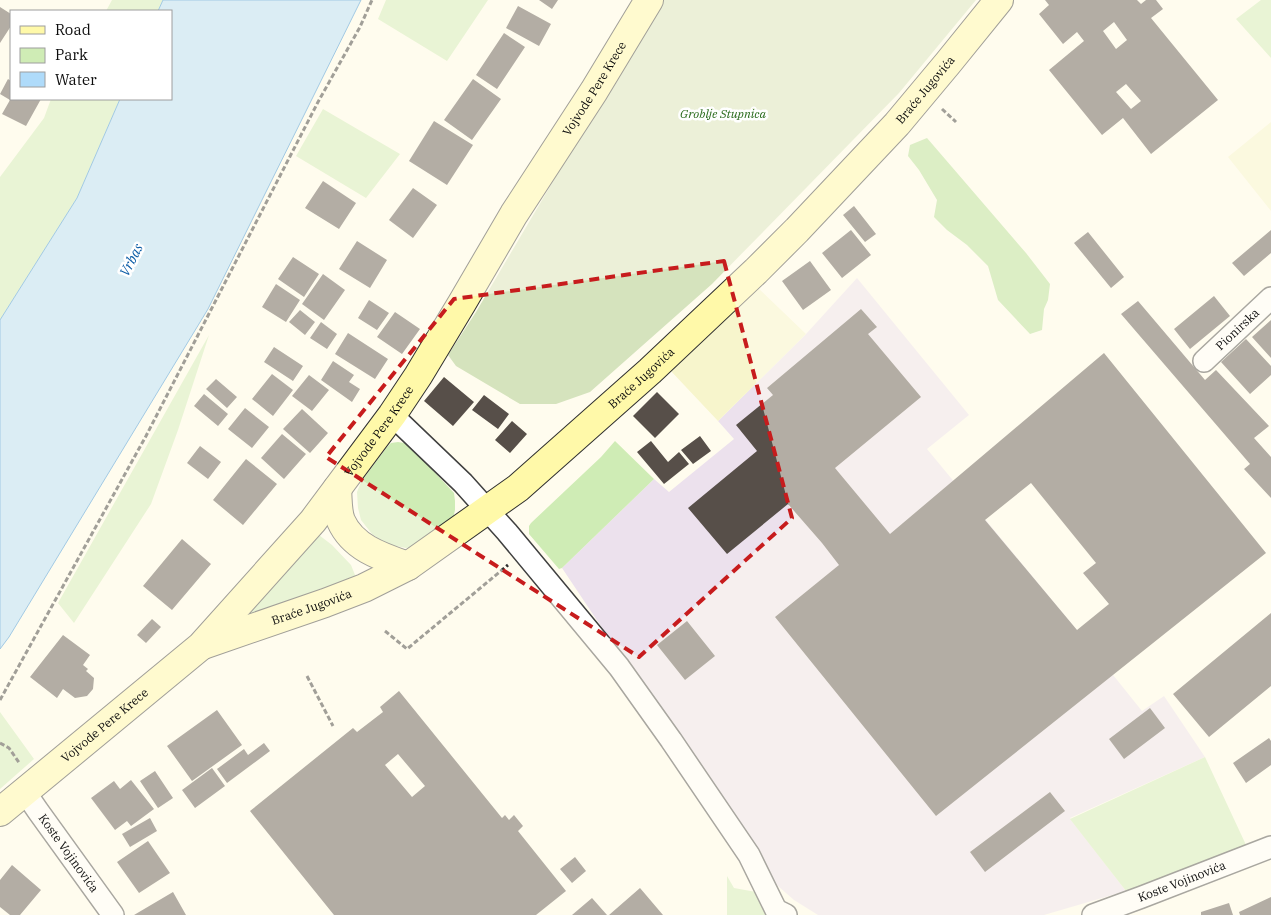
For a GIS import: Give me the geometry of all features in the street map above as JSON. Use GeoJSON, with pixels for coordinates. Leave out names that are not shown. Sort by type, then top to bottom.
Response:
{"type":"FeatureCollection","features":[{"type":"Feature","properties":{"kind":"street","name":"Vojvode Pere Krece"},"geometry":{"type":"LineString","coordinates":[[0,812],[25,781],[201,646],[313,521],[392,415],[418,376],[514,214],[594,92],[649,0]]}},
{"type":"Feature","properties":{"kind":"street","name":"Braće Jugovića"},"geometry":{"type":"LineString","coordinates":[[201,646],[364,588],[408,566],[518,488],[650,371],[797,230],[897,124],[998,0]]}},
{"type":"Feature","properties":{"kind":"street","name":"Pionirska"},"geometry":{"type":"LineString","coordinates":[[1204,361],[1271,298]]}},
{"type":"Feature","properties":{"kind":"street"},"geometry":{"type":"LineString","coordinates":[[392,415],[463,483],[507,532],[619,667],[671,740],[748,855],[776,910],[786,915]]}},
{"type":"Feature","properties":{"kind":"street"},"geometry":{"type":"LineString","coordinates":[[337,489],[341,520],[348,534],[359,544],[377,555],[408,566]]}},
{"type":"Feature","properties":{"kind":"street","name":"Koste Vojinovića"},"geometry":{"type":"LineString","coordinates":[[25,781],[38,811],[113,915]]}},
{"type":"Feature","properties":{"kind":"street","name":"Koste Vojinovića"},"geometry":{"type":"LineString","coordinates":[[1093,915],[1271,847]]}},
{"type":"Feature","properties":{"kind":"path"},"geometry":{"type":"LineString","coordinates":[[0,700],[146,436],[372,0]]}},
{"type":"Feature","properties":{"kind":"path"},"geometry":{"type":"LineString","coordinates":[[939,107],[956,122]]}},
{"type":"Feature","properties":{"kind":"path"},"geometry":{"type":"LineString","coordinates":[[385,631],[407,649],[509,564]]}},
{"type":"Feature","properties":{"kind":"path"},"geometry":{"type":"LineString","coordinates":[[307,676],[333,726]]}},
{"type":"Feature","properties":{"kind":"path"},"geometry":{"type":"LineString","coordinates":[[0,743],[9,748],[25,781]]}},
{"type":"Feature","properties":{"kind":"highlighted area"},"geometry":{"type":"Polygon","coordinates":[[[724,261],[792,518],[639,657],[326,457],[454,299],[724,261]]]}},
{"type":"Feature","properties":{"kind":"shaded area"},"geometry":{"type":"Polygon","coordinates":[[[1271,122],[1271,211],[1228,157],[1271,122]]]}},
{"type":"Feature","properties":{"kind":"shaded area"},"geometry":{"type":"Polygon","coordinates":[[[857,278],[969,415],[927,449],[1142,711],[1164,696],[1205,757],[1070,818],[1126,891],[1044,915],[818,915],[794,900],[770,879],[562,568],[654,479],[669,492],[734,439],[718,421],[806,334],[857,278]]]}},
{"type":"Feature","properties":{"kind":"shaded area"},"geometry":{"type":"Polygon","coordinates":[[[755,285],[806,334],[718,421],[669,369],[755,285]]]}},
{"type":"Feature","properties":{"kind":"green space"},"geometry":{"type":"Polygon","coordinates":[[[112,0],[163,0],[158,10],[107,10],[112,0]]]}},
{"type":"Feature","properties":{"kind":"green space"},"geometry":{"type":"Polygon","coordinates":[[[386,0],[488,0],[447,61],[378,19],[386,0]]]}},
{"type":"Feature","properties":{"kind":"green space","name":"Groblje Stupnica"},"geometry":{"type":"Polygon","coordinates":[[[660,0],[976,0],[899,93],[712,284],[590,392],[556,404],[520,404],[456,366],[448,355],[476,312],[660,0]]]}},
{"type":"Feature","properties":{"kind":"green space"},"geometry":{"type":"Polygon","coordinates":[[[1261,0],[1271,0],[1271,58],[1236,19],[1261,0]]]}},
{"type":"Feature","properties":{"kind":"green space"},"geometry":{"type":"Polygon","coordinates":[[[51,100],[120,100],[77,198],[0,320],[0,177],[44,118],[51,100]]]}},
{"type":"Feature","properties":{"kind":"green space"},"geometry":{"type":"Polygon","coordinates":[[[323,109],[400,154],[366,198],[296,156],[323,109]]]}},
{"type":"Feature","properties":{"kind":"green space"},"geometry":{"type":"Polygon","coordinates":[[[927,138],[1026,253],[1050,284],[1048,300],[1044,309],[1042,330],[1030,334],[998,300],[988,266],[934,217],[937,200],[908,156],[910,145],[927,138]]]}},
{"type":"Feature","properties":{"kind":"green space"},"geometry":{"type":"Polygon","coordinates":[[[209,335],[178,430],[151,504],[74,623],[58,603],[209,335]]]}},
{"type":"Feature","properties":{"kind":"green space"},"geometry":{"type":"Polygon","coordinates":[[[615,441],[654,479],[559,569],[529,534],[529,526],[601,457],[615,441]]]}},
{"type":"Feature","properties":{"kind":"green space"},"geometry":{"type":"Polygon","coordinates":[[[398,442],[410,446],[454,493],[455,501],[453,519],[414,546],[406,548],[386,544],[372,534],[361,520],[358,508],[357,492],[361,482],[387,447],[391,443],[398,442]]]}},
{"type":"Feature","properties":{"kind":"green space"},"geometry":{"type":"Polygon","coordinates":[[[319,535],[332,545],[351,565],[357,580],[248,617],[251,609],[319,535]]]}},
{"type":"Feature","properties":{"kind":"green space"},"geometry":{"type":"Polygon","coordinates":[[[0,712],[34,759],[0,789],[0,712]]]}},
{"type":"Feature","properties":{"kind":"green space"},"geometry":{"type":"Polygon","coordinates":[[[1205,757],[1247,847],[1126,891],[1070,819],[1205,757]]]}},
{"type":"Feature","properties":{"kind":"green space"},"geometry":{"type":"Polygon","coordinates":[[[727,876],[734,888],[756,892],[771,915],[727,915],[727,876]]]}},
{"type":"Feature","properties":{"kind":"water","name":"Vrbas"},"geometry":{"type":"Polygon","coordinates":[[[163,0],[361,0],[208,309],[0,649],[0,320],[77,198],[120,100],[172,100],[172,10],[158,10],[163,0]]]}},
{"type":"Feature","properties":{"kind":"building"},"geometry":{"type":"Polygon","coordinates":[[[539,0],[558,0],[552,9],[539,0]]]}},
{"type":"Feature","properties":{"kind":"building"},"geometry":{"type":"Polygon","coordinates":[[[1045,0],[1137,0],[1141,4],[1146,0],[1156,0],[1163,9],[1151,18],[1218,100],[1151,154],[1123,118],[1102,135],[1049,70],[1084,41],[1077,32],[1063,44],[1039,14],[1049,5],[1045,0]],[[1114,22],[1103,31],[1116,49],[1127,40],[1114,22]],[[1126,84],[1116,92],[1131,109],[1141,101],[1126,84]]]}},
{"type":"Feature","properties":{"kind":"building"},"geometry":{"type":"Polygon","coordinates":[[[518,6],[551,24],[539,46],[506,28],[518,6]]]}},
{"type":"Feature","properties":{"kind":"building"},"geometry":{"type":"Polygon","coordinates":[[[0,7],[10,13],[10,28],[0,43],[0,7]]]}},
{"type":"Feature","properties":{"kind":"building"},"geometry":{"type":"Polygon","coordinates":[[[504,33],[525,47],[497,89],[476,75],[504,33]]]}},
{"type":"Feature","properties":{"kind":"building"},"geometry":{"type":"Polygon","coordinates":[[[8,79],[10,80],[10,100],[0,94],[8,79]]]}},
{"type":"Feature","properties":{"kind":"building"},"geometry":{"type":"Polygon","coordinates":[[[473,79],[501,99],[472,140],[444,120],[473,79]]]}},
{"type":"Feature","properties":{"kind":"building"},"geometry":{"type":"Polygon","coordinates":[[[10,100],[40,100],[26,126],[2,114],[10,100]]]}},
{"type":"Feature","properties":{"kind":"building"},"geometry":{"type":"Polygon","coordinates":[[[434,121],[473,145],[447,185],[409,161],[434,121]]]}},
{"type":"Feature","properties":{"kind":"building"},"geometry":{"type":"Polygon","coordinates":[[[323,181],[356,203],[339,229],[305,208],[323,181]]]}},
{"type":"Feature","properties":{"kind":"building"},"geometry":{"type":"Polygon","coordinates":[[[413,188],[437,205],[413,238],[389,220],[413,188]]]}},
{"type":"Feature","properties":{"kind":"building"},"geometry":{"type":"Polygon","coordinates":[[[854,206],[876,234],[865,242],[843,215],[854,206]]]}},
{"type":"Feature","properties":{"kind":"building"},"geometry":{"type":"Polygon","coordinates":[[[851,230],[871,255],[842,278],[822,253],[851,230]]]}},
{"type":"Feature","properties":{"kind":"building"},"geometry":{"type":"Polygon","coordinates":[[[1271,230],[1271,253],[1244,276],[1232,263],[1271,230]]]}},
{"type":"Feature","properties":{"kind":"building"},"geometry":{"type":"Polygon","coordinates":[[[1088,232],[1124,277],[1111,288],[1074,243],[1088,232]]]}},
{"type":"Feature","properties":{"kind":"building"},"geometry":{"type":"Polygon","coordinates":[[[357,241],[387,260],[370,288],[339,269],[357,241]]]}},
{"type":"Feature","properties":{"kind":"building"},"geometry":{"type":"Polygon","coordinates":[[[293,257],[319,274],[304,297],[278,279],[293,257]]]}},
{"type":"Feature","properties":{"kind":"building"},"geometry":{"type":"Polygon","coordinates":[[[810,261],[831,290],[803,310],[782,281],[810,261]]]}},
{"type":"Feature","properties":{"kind":"building"},"geometry":{"type":"Polygon","coordinates":[[[323,274],[345,290],[324,320],[302,304],[323,274]]]}},
{"type":"Feature","properties":{"kind":"building"},"geometry":{"type":"Polygon","coordinates":[[[276,284],[300,300],[286,322],[262,307],[276,284]]]}},
{"type":"Feature","properties":{"kind":"building"},"geometry":{"type":"Polygon","coordinates":[[[1214,296],[1230,316],[1190,349],[1174,329],[1214,296]]]}},
{"type":"Feature","properties":{"kind":"building"},"geometry":{"type":"Polygon","coordinates":[[[369,300],[389,313],[377,330],[358,318],[369,300]]]}},
{"type":"Feature","properties":{"kind":"building"},"geometry":{"type":"Polygon","coordinates":[[[1138,301],[1205,380],[1216,370],[1269,426],[1254,438],[1271,457],[1271,498],[1244,469],[1250,464],[1121,314],[1138,301]]]}},
{"type":"Feature","properties":{"kind":"building"},"geometry":{"type":"Polygon","coordinates":[[[861,309],[877,327],[868,334],[921,397],[835,468],[890,534],[1104,353],[1266,553],[936,816],[775,617],[839,565],[822,543],[788,504],[727,554],[688,508],[757,451],[736,425],[773,395],[767,388],[861,309]],[[1031,483],[985,520],[1077,630],[1109,604],[1083,573],[1096,563],[1031,483]]]}},
{"type":"Feature","properties":{"kind":"building"},"geometry":{"type":"Polygon","coordinates":[[[300,310],[315,322],[305,335],[289,322],[300,310]]]}},
{"type":"Feature","properties":{"kind":"building"},"geometry":{"type":"Polygon","coordinates":[[[395,312],[420,329],[402,354],[377,337],[395,312]]]}},
{"type":"Feature","properties":{"kind":"building"},"geometry":{"type":"Polygon","coordinates":[[[1271,320],[1271,358],[1252,337],[1271,320]]]}},
{"type":"Feature","properties":{"kind":"building"},"geometry":{"type":"Polygon","coordinates":[[[321,322],[337,334],[327,349],[310,338],[321,322]]]}},
{"type":"Feature","properties":{"kind":"building"},"geometry":{"type":"Polygon","coordinates":[[[348,333],[388,359],[375,379],[335,354],[348,333]]]}},
{"type":"Feature","properties":{"kind":"building"},"geometry":{"type":"Polygon","coordinates":[[[1246,339],[1271,366],[1271,375],[1250,394],[1221,362],[1246,339]]]}},
{"type":"Feature","properties":{"kind":"building"},"geometry":{"type":"Polygon","coordinates":[[[274,347],[303,366],[293,381],[264,362],[274,347]]]}},
{"type":"Feature","properties":{"kind":"building"},"geometry":{"type":"Polygon","coordinates":[[[333,361],[354,375],[349,382],[360,389],[352,402],[321,380],[333,361]]]}},
{"type":"Feature","properties":{"kind":"building"},"geometry":{"type":"Polygon","coordinates":[[[272,374],[293,390],[273,416],[252,399],[272,374]]]}},
{"type":"Feature","properties":{"kind":"building"},"geometry":{"type":"Polygon","coordinates":[[[309,375],[329,390],[312,411],[292,396],[309,375]]]}},
{"type":"Feature","properties":{"kind":"building"},"geometry":{"type":"Polygon","coordinates":[[[444,377],[474,402],[453,426],[424,401],[444,377]]]}},
{"type":"Feature","properties":{"kind":"building"},"geometry":{"type":"Polygon","coordinates":[[[216,379],[237,397],[227,408],[206,389],[216,379]]]}},
{"type":"Feature","properties":{"kind":"building"},"geometry":{"type":"Polygon","coordinates":[[[657,392],[679,414],[655,438],[633,416],[657,392]]]}},
{"type":"Feature","properties":{"kind":"building"},"geometry":{"type":"Polygon","coordinates":[[[204,394],[228,414],[218,426],[194,406],[204,394]]]}},
{"type":"Feature","properties":{"kind":"building"},"geometry":{"type":"Polygon","coordinates":[[[484,395],[509,414],[498,429],[472,410],[484,395]]]}},
{"type":"Feature","properties":{"kind":"building"},"geometry":{"type":"Polygon","coordinates":[[[245,408],[269,427],[252,448],[228,429],[245,408]]]}},
{"type":"Feature","properties":{"kind":"building"},"geometry":{"type":"Polygon","coordinates":[[[302,409],[328,433],[310,453],[283,429],[302,409]]]}},
{"type":"Feature","properties":{"kind":"building"},"geometry":{"type":"Polygon","coordinates":[[[512,421],[527,434],[510,453],[495,440],[512,421]]]}},
{"type":"Feature","properties":{"kind":"building"},"geometry":{"type":"Polygon","coordinates":[[[282,434],[306,454],[284,479],[261,458],[282,434]]]}},
{"type":"Feature","properties":{"kind":"building"},"geometry":{"type":"Polygon","coordinates":[[[700,436],[711,451],[693,464],[681,450],[700,436]]]}},
{"type":"Feature","properties":{"kind":"building"},"geometry":{"type":"Polygon","coordinates":[[[651,441],[668,462],[679,452],[689,464],[664,484],[637,452],[651,441]]]}},
{"type":"Feature","properties":{"kind":"building"},"geometry":{"type":"Polygon","coordinates":[[[200,446],[221,462],[208,479],[187,463],[200,446]]]}},
{"type":"Feature","properties":{"kind":"building"},"geometry":{"type":"Polygon","coordinates":[[[246,459],[277,484],[243,525],[213,500],[246,459]]]}},
{"type":"Feature","properties":{"kind":"building"},"geometry":{"type":"Polygon","coordinates":[[[182,539],[211,564],[172,610],[143,586],[182,539]]]}},
{"type":"Feature","properties":{"kind":"building"},"geometry":{"type":"Polygon","coordinates":[[[1271,613],[1271,686],[1209,737],[1173,694],[1271,613]]]}},
{"type":"Feature","properties":{"kind":"building"},"geometry":{"type":"Polygon","coordinates":[[[152,619],[161,627],[146,643],[137,635],[152,619]]]}},
{"type":"Feature","properties":{"kind":"building"},"geometry":{"type":"Polygon","coordinates":[[[687,621],[715,656],[685,680],[657,645],[687,621]]]}},
{"type":"Feature","properties":{"kind":"building"},"geometry":{"type":"Polygon","coordinates":[[[63,635],[90,655],[83,665],[88,669],[86,671],[94,678],[93,689],[87,696],[75,698],[63,689],[57,698],[30,677],[63,635]]]}},
{"type":"Feature","properties":{"kind":"building"},"geometry":{"type":"Polygon","coordinates":[[[399,691],[502,818],[505,815],[509,820],[514,815],[523,826],[518,831],[566,891],[536,915],[334,915],[250,811],[353,728],[357,732],[383,712],[380,707],[399,691]],[[398,754],[385,765],[412,797],[425,786],[398,754]]]}},
{"type":"Feature","properties":{"kind":"building"},"geometry":{"type":"Polygon","coordinates":[[[1150,708],[1165,728],[1124,759],[1109,739],[1150,708]]]}},
{"type":"Feature","properties":{"kind":"building"},"geometry":{"type":"Polygon","coordinates":[[[217,710],[242,745],[192,781],[167,746],[217,710]]]}},
{"type":"Feature","properties":{"kind":"building"},"geometry":{"type":"Polygon","coordinates":[[[1269,738],[1271,741],[1271,765],[1246,783],[1233,763],[1269,738]]]}},
{"type":"Feature","properties":{"kind":"building"},"geometry":{"type":"Polygon","coordinates":[[[264,743],[270,751],[227,783],[217,769],[244,749],[248,755],[264,743]]]}},
{"type":"Feature","properties":{"kind":"building"},"geometry":{"type":"Polygon","coordinates":[[[212,768],[225,786],[195,808],[182,790],[212,768]]]}},
{"type":"Feature","properties":{"kind":"building"},"geometry":{"type":"Polygon","coordinates":[[[155,771],[173,798],[158,808],[140,781],[155,771]]]}},
{"type":"Feature","properties":{"kind":"building"},"geometry":{"type":"Polygon","coordinates":[[[131,780],[154,809],[131,826],[127,821],[115,830],[91,798],[114,781],[120,789],[131,780]]]}},
{"type":"Feature","properties":{"kind":"building"},"geometry":{"type":"Polygon","coordinates":[[[1050,792],[1065,811],[985,872],[970,852],[1050,792]]]}},
{"type":"Feature","properties":{"kind":"building"},"geometry":{"type":"Polygon","coordinates":[[[150,818],[157,831],[130,847],[122,834],[150,818]]]}},
{"type":"Feature","properties":{"kind":"building"},"geometry":{"type":"Polygon","coordinates":[[[148,841],[170,873],[139,893],[117,862],[148,841]]]}},
{"type":"Feature","properties":{"kind":"building"},"geometry":{"type":"Polygon","coordinates":[[[575,857],[586,871],[572,883],[560,869],[575,857]]]}},
{"type":"Feature","properties":{"kind":"building"},"geometry":{"type":"Polygon","coordinates":[[[12,865],[41,890],[20,915],[10,915],[0,907],[0,880],[12,865]]]}},
{"type":"Feature","properties":{"kind":"building"},"geometry":{"type":"Polygon","coordinates":[[[640,888],[663,915],[609,915],[640,888]]]}},
{"type":"Feature","properties":{"kind":"building"},"geometry":{"type":"Polygon","coordinates":[[[173,892],[186,915],[134,915],[173,892]]]}},
{"type":"Feature","properties":{"kind":"building"},"geometry":{"type":"Polygon","coordinates":[[[1271,897],[1271,915],[1240,915],[1239,912],[1271,897]]]}},
{"type":"Feature","properties":{"kind":"building"},"geometry":{"type":"Polygon","coordinates":[[[592,898],[607,915],[572,915],[592,898]]]}},
{"type":"Feature","properties":{"kind":"building"},"geometry":{"type":"Polygon","coordinates":[[[1229,903],[1233,915],[1201,915],[1201,912],[1229,903]]]}}]}
